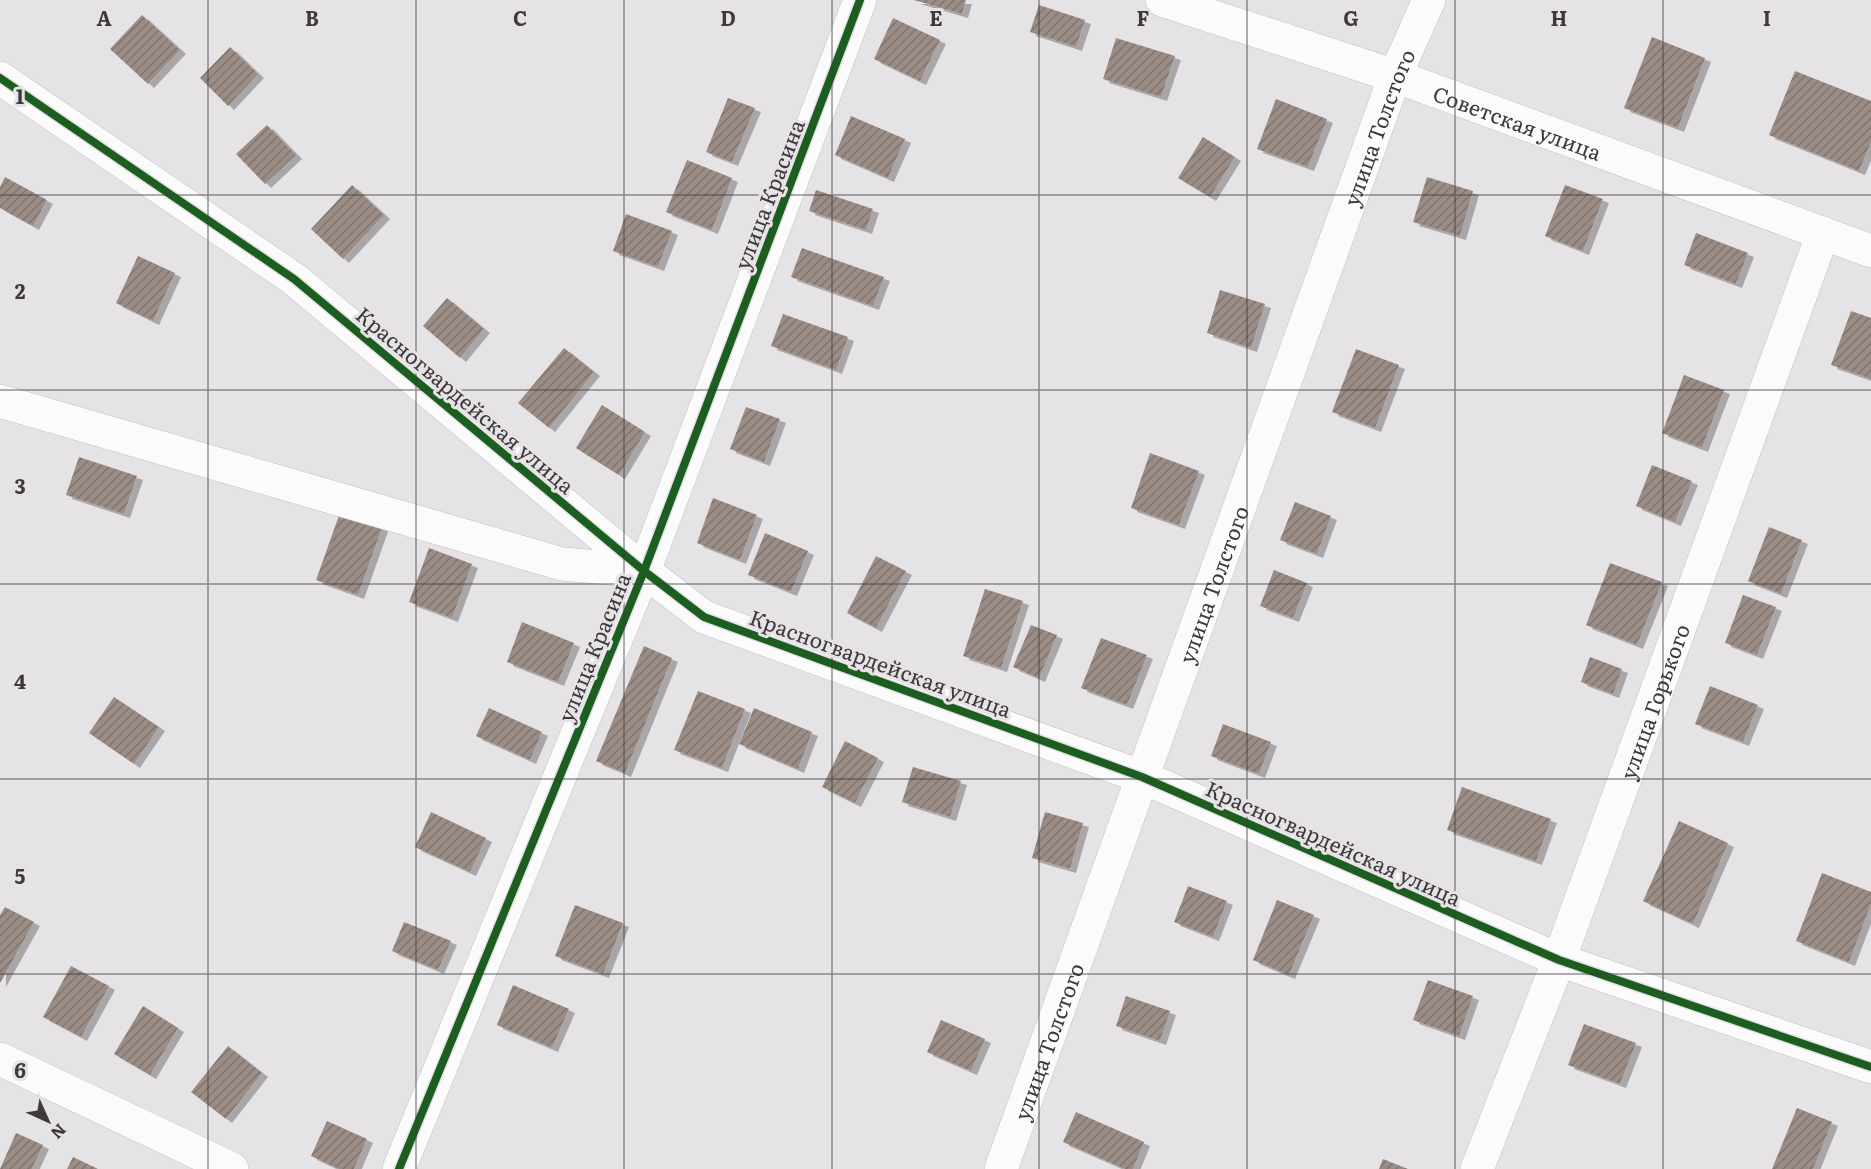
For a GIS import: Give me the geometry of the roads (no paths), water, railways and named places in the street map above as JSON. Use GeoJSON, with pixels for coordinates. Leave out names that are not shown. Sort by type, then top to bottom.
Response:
{"type":"FeatureCollection","features":[{"type":"Feature","properties":{"kind":"street","name":"улица Красина"},"geometry":{"type":"LineString","coordinates":[[399,1169],[644,571],[860,0]]}},
{"type":"Feature","properties":{"kind":"street","name":"Советская улица"},"geometry":{"type":"LineString","coordinates":[[1162,0],[1395,76],[1871,251]]}},
{"type":"Feature","properties":{"kind":"street","name":"улица Толстого"},"geometry":{"type":"LineString","coordinates":[[1001,1169],[1395,76],[1429,0]]}},
{"type":"Feature","properties":{"kind":"street","name":"Красногвардейская улица"},"geometry":{"type":"LineString","coordinates":[[0,78],[294,279],[644,571],[704,617],[1143,777],[1559,960],[1871,1066]]}},
{"type":"Feature","properties":{"kind":"street","name":"улица Горького"},"geometry":{"type":"LineString","coordinates":[[1477,1169],[1559,960],[1823,233]]}},
{"type":"Feature","properties":{"kind":"street"},"geometry":{"type":"LineString","coordinates":[[0,401],[562,564],[644,571]]}},
{"type":"Feature","properties":{"kind":"street"},"geometry":{"type":"LineString","coordinates":[[0,1059],[232,1169]]}}]}
